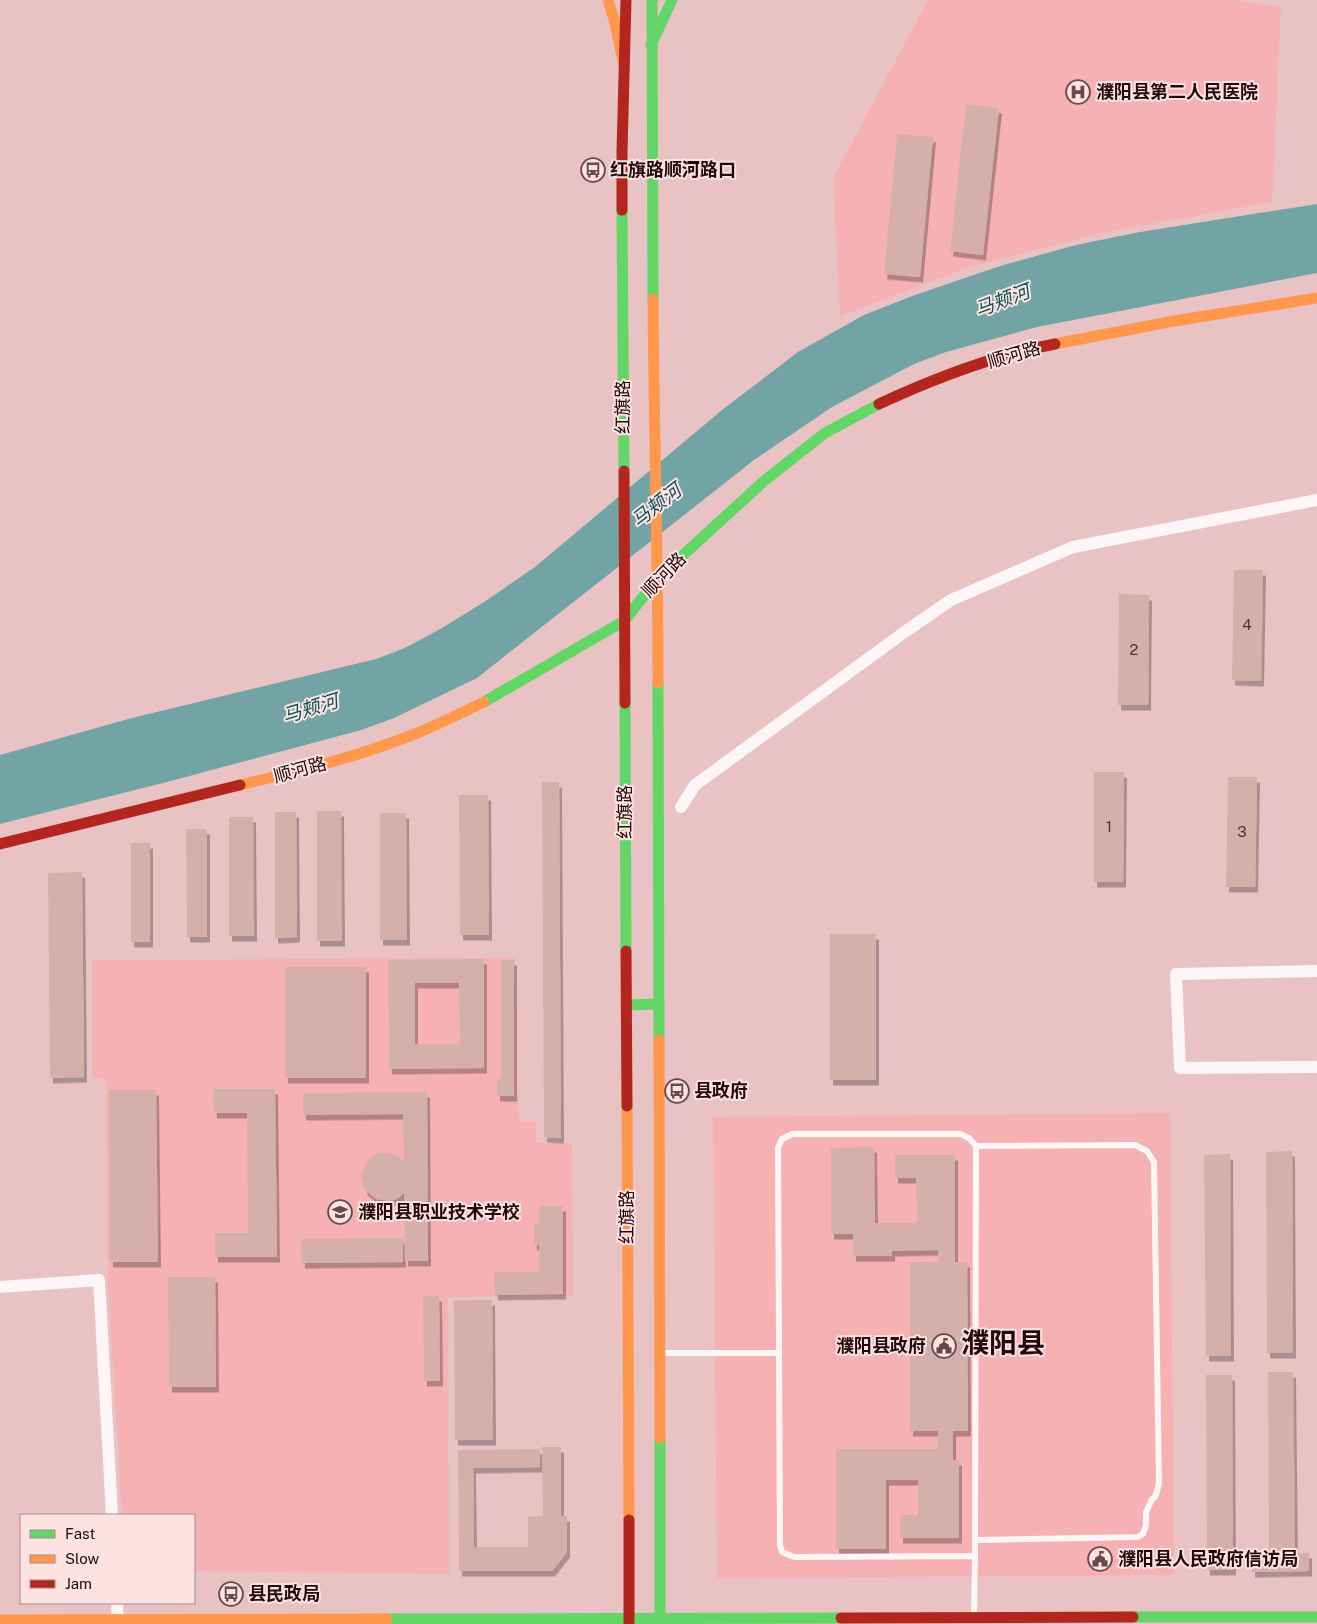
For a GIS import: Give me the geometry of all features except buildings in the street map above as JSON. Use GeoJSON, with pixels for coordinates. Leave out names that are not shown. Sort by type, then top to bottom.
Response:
{"type":"FeatureCollection","features":[{"type":"Feature","properties":{"kind":"main road"},"geometry":{"type":"LineString","coordinates":[[608,0],[623,61]]}},
{"type":"Feature","properties":{"kind":"main road","name":"红旗路"},"geometry":{"type":"LineString","coordinates":[[626,0],[622,152],[629,1621]]}},
{"type":"Feature","properties":{"kind":"main road","name":"红旗路"},"geometry":{"type":"LineString","coordinates":[[652,0],[654,454],[658,578],[660,1621]]}},
{"type":"Feature","properties":{"kind":"main road"},"geometry":{"type":"LineString","coordinates":[[651,45],[672,0]]}},
{"type":"Feature","properties":{"kind":"main road","name":"顺河路"},"geometry":{"type":"LineString","coordinates":[[0,844],[319,766],[386,745],[491,700],[624,622],[658,578],[764,481],[825,433],[915,387],[954,372],[1033,348],[1183,320],[1317,298]]}},
{"type":"Feature","properties":{"kind":"main road"},"geometry":{"type":"LineString","coordinates":[[626,1005],[659,1004]]}},
{"type":"Feature","properties":{"kind":"main road"},"geometry":{"type":"LineString","coordinates":[[0,1620],[33,1622],[118,1620],[660,1621],[1317,1617]]}},
{"type":"Feature","properties":{"kind":"street"},"geometry":{"type":"LineString","coordinates":[[681,807],[695,785],[898,636],[951,600],[1073,547],[1317,500]]}},
{"type":"Feature","properties":{"kind":"street"},"geometry":{"type":"LineString","coordinates":[[1317,971],[1176,974],[1180,1068],[1317,1067]]}},
{"type":"Feature","properties":{"kind":"street"},"geometry":{"type":"LineString","coordinates":[[0,1287],[99,1280],[112,1514]]}},
{"type":"Feature","properties":{"kind":"street"},"geometry":{"type":"LineString","coordinates":[[117,1604],[118,1620]]}},
{"type":"Feature","properties":{"kind":"lane"},"geometry":{"type":"LineString","coordinates":[[974,1618],[975,1556],[976,1146],[969,1138],[960,1134],[792,1134],[782,1139],[778,1148],[780,1545],[782,1552],[794,1557],[975,1556]]}},
{"type":"Feature","properties":{"kind":"lane"},"geometry":{"type":"LineString","coordinates":[[975,1540],[1138,1537],[1143,1534],[1146,1524],[1146,1512],[1156,1495],[1159,1483],[1154,1162],[1147,1151],[1136,1145],[976,1146]]}},
{"type":"Feature","properties":{"kind":"lane"},"geometry":{"type":"LineString","coordinates":[[660,1353],[779,1353]]}},
{"type":"Feature","properties":{"kind":"shaded area","name":"濮阳县第二人民医院"},"geometry":{"type":"Polygon","coordinates":[[[928,0],[1231,0],[1281,7],[1272,202],[1101,233],[969,267],[840,316],[833,178],[928,0]]]}},
{"type":"Feature","properties":{"kind":"shaded area","name":"濮阳县职业技术学校"},"geometry":{"type":"Polygon","coordinates":[[[515,958],[519,1121],[536,1122],[536,1143],[572,1143],[573,1296],[448,1297],[449,1574],[195,1571],[195,1514],[122,1514],[108,1281],[106,1078],[92,1078],[92,960],[515,958]]]}},
{"type":"Feature","properties":{"kind":"shaded area","name":"濮阳县政府"},"geometry":{"type":"Polygon","coordinates":[[[1170,1113],[1174,1575],[717,1578],[713,1117],[1170,1113]]]}},
{"type":"Feature","properties":{"kind":"water","name":"马颊河"},"geometry":{"type":"Polygon","coordinates":[[[1317,204],[1317,273],[1037,327],[946,352],[914,364],[832,407],[754,460],[477,678],[394,718],[361,730],[0,824],[0,755],[132,718],[376,659],[405,648],[484,602],[535,567],[722,410],[798,352],[864,315],[915,295],[1000,266],[1076,245],[1140,232],[1317,204]]]}},
{"type":"Feature","properties":{"kind":"traffic: fast"},"geometry":{"type":"LineString","coordinates":[[652,0],[653,299]]}},
{"type":"Feature","properties":{"kind":"traffic: fast"},"geometry":{"type":"LineString","coordinates":[[651,45],[672,0]]}},
{"type":"Feature","properties":{"kind":"traffic: fast"},"geometry":{"type":"LineString","coordinates":[[622,210],[624,471]]}},
{"type":"Feature","properties":{"kind":"traffic: fast"},"geometry":{"type":"LineString","coordinates":[[484,702],[624,621],[658,578],[764,481],[825,433],[879,404]]}},
{"type":"Feature","properties":{"kind":"traffic: fast"},"geometry":{"type":"LineString","coordinates":[[658,683],[659,1040]]}},
{"type":"Feature","properties":{"kind":"traffic: fast"},"geometry":{"type":"LineString","coordinates":[[625,703],[626,951]]}},
{"type":"Feature","properties":{"kind":"traffic: fast"},"geometry":{"type":"LineString","coordinates":[[626,1005],[659,1004]]}},
{"type":"Feature","properties":{"kind":"traffic: fast"},"geometry":{"type":"LineString","coordinates":[[660,1438],[660,1624]]}},
{"type":"Feature","properties":{"kind":"traffic: fast"},"geometry":{"type":"LineString","coordinates":[[1133,1617],[1317,1617]]}},
{"type":"Feature","properties":{"kind":"traffic: fast"},"geometry":{"type":"LineString","coordinates":[[387,1619],[841,1618]]}},
{"type":"Feature","properties":{"kind":"traffic: slow"},"geometry":{"type":"LineString","coordinates":[[608,0],[623,61]]}},
{"type":"Feature","properties":{"kind":"traffic: slow"},"geometry":{"type":"LineString","coordinates":[[1055,344],[1174,321],[1317,298]]}},
{"type":"Feature","properties":{"kind":"traffic: slow"},"geometry":{"type":"LineString","coordinates":[[653,299],[658,683]]}},
{"type":"Feature","properties":{"kind":"traffic: slow"},"geometry":{"type":"LineString","coordinates":[[240,785],[349,757],[398,741],[484,702]]}},
{"type":"Feature","properties":{"kind":"traffic: slow"},"geometry":{"type":"LineString","coordinates":[[659,1040],[660,1438]]}},
{"type":"Feature","properties":{"kind":"traffic: slow"},"geometry":{"type":"LineString","coordinates":[[627,1106],[629,1520]]}},
{"type":"Feature","properties":{"kind":"traffic: slow"},"geometry":{"type":"LineString","coordinates":[[0,1620],[387,1619]]}},
{"type":"Feature","properties":{"kind":"traffic: jam"},"geometry":{"type":"LineString","coordinates":[[622,210],[626,0]]}},
{"type":"Feature","properties":{"kind":"traffic: jam"},"geometry":{"type":"LineString","coordinates":[[879,404],[965,368],[1010,354],[1055,344]]}},
{"type":"Feature","properties":{"kind":"traffic: jam"},"geometry":{"type":"LineString","coordinates":[[624,471],[625,703]]}},
{"type":"Feature","properties":{"kind":"traffic: jam"},"geometry":{"type":"LineString","coordinates":[[0,844],[240,785]]}},
{"type":"Feature","properties":{"kind":"traffic: jam"},"geometry":{"type":"LineString","coordinates":[[626,951],[627,1106]]}},
{"type":"Feature","properties":{"kind":"traffic: jam"},"geometry":{"type":"LineString","coordinates":[[629,1520],[629,1624]]}},
{"type":"Feature","properties":{"kind":"traffic: jam"},"geometry":{"type":"LineString","coordinates":[[841,1618],[1133,1617]]}},
{"type":"Feature","properties":{"kind":"place","name":"濮阳县第二人民医院"},"geometry":{"type":"Point","coordinates":[1078,92]}},
{"type":"Feature","properties":{"kind":"place","name":"红旗路顺河路口"},"geometry":{"type":"Point","coordinates":[593,170]}},
{"type":"Feature","properties":{"kind":"place","name":"县政府"},"geometry":{"type":"Point","coordinates":[677,1091]}},
{"type":"Feature","properties":{"kind":"place","name":"濮阳县职业技术学校"},"geometry":{"type":"Point","coordinates":[340,1212]}},
{"type":"Feature","properties":{"kind":"place","name":"濮阳县政府"},"geometry":{"type":"Point","coordinates":[944,1346]}},
{"type":"Feature","properties":{"kind":"place","name":"濮阳县人民政府信访局"},"geometry":{"type":"Point","coordinates":[1100,1559]}},
{"type":"Feature","properties":{"kind":"place","name":"县民政局"},"geometry":{"type":"Point","coordinates":[231,1594]}},
{"type":"Feature","properties":{"kind":"district","name":"濮阳县"},"geometry":{"type":"Point","coordinates":[1003,1343]}}]}
